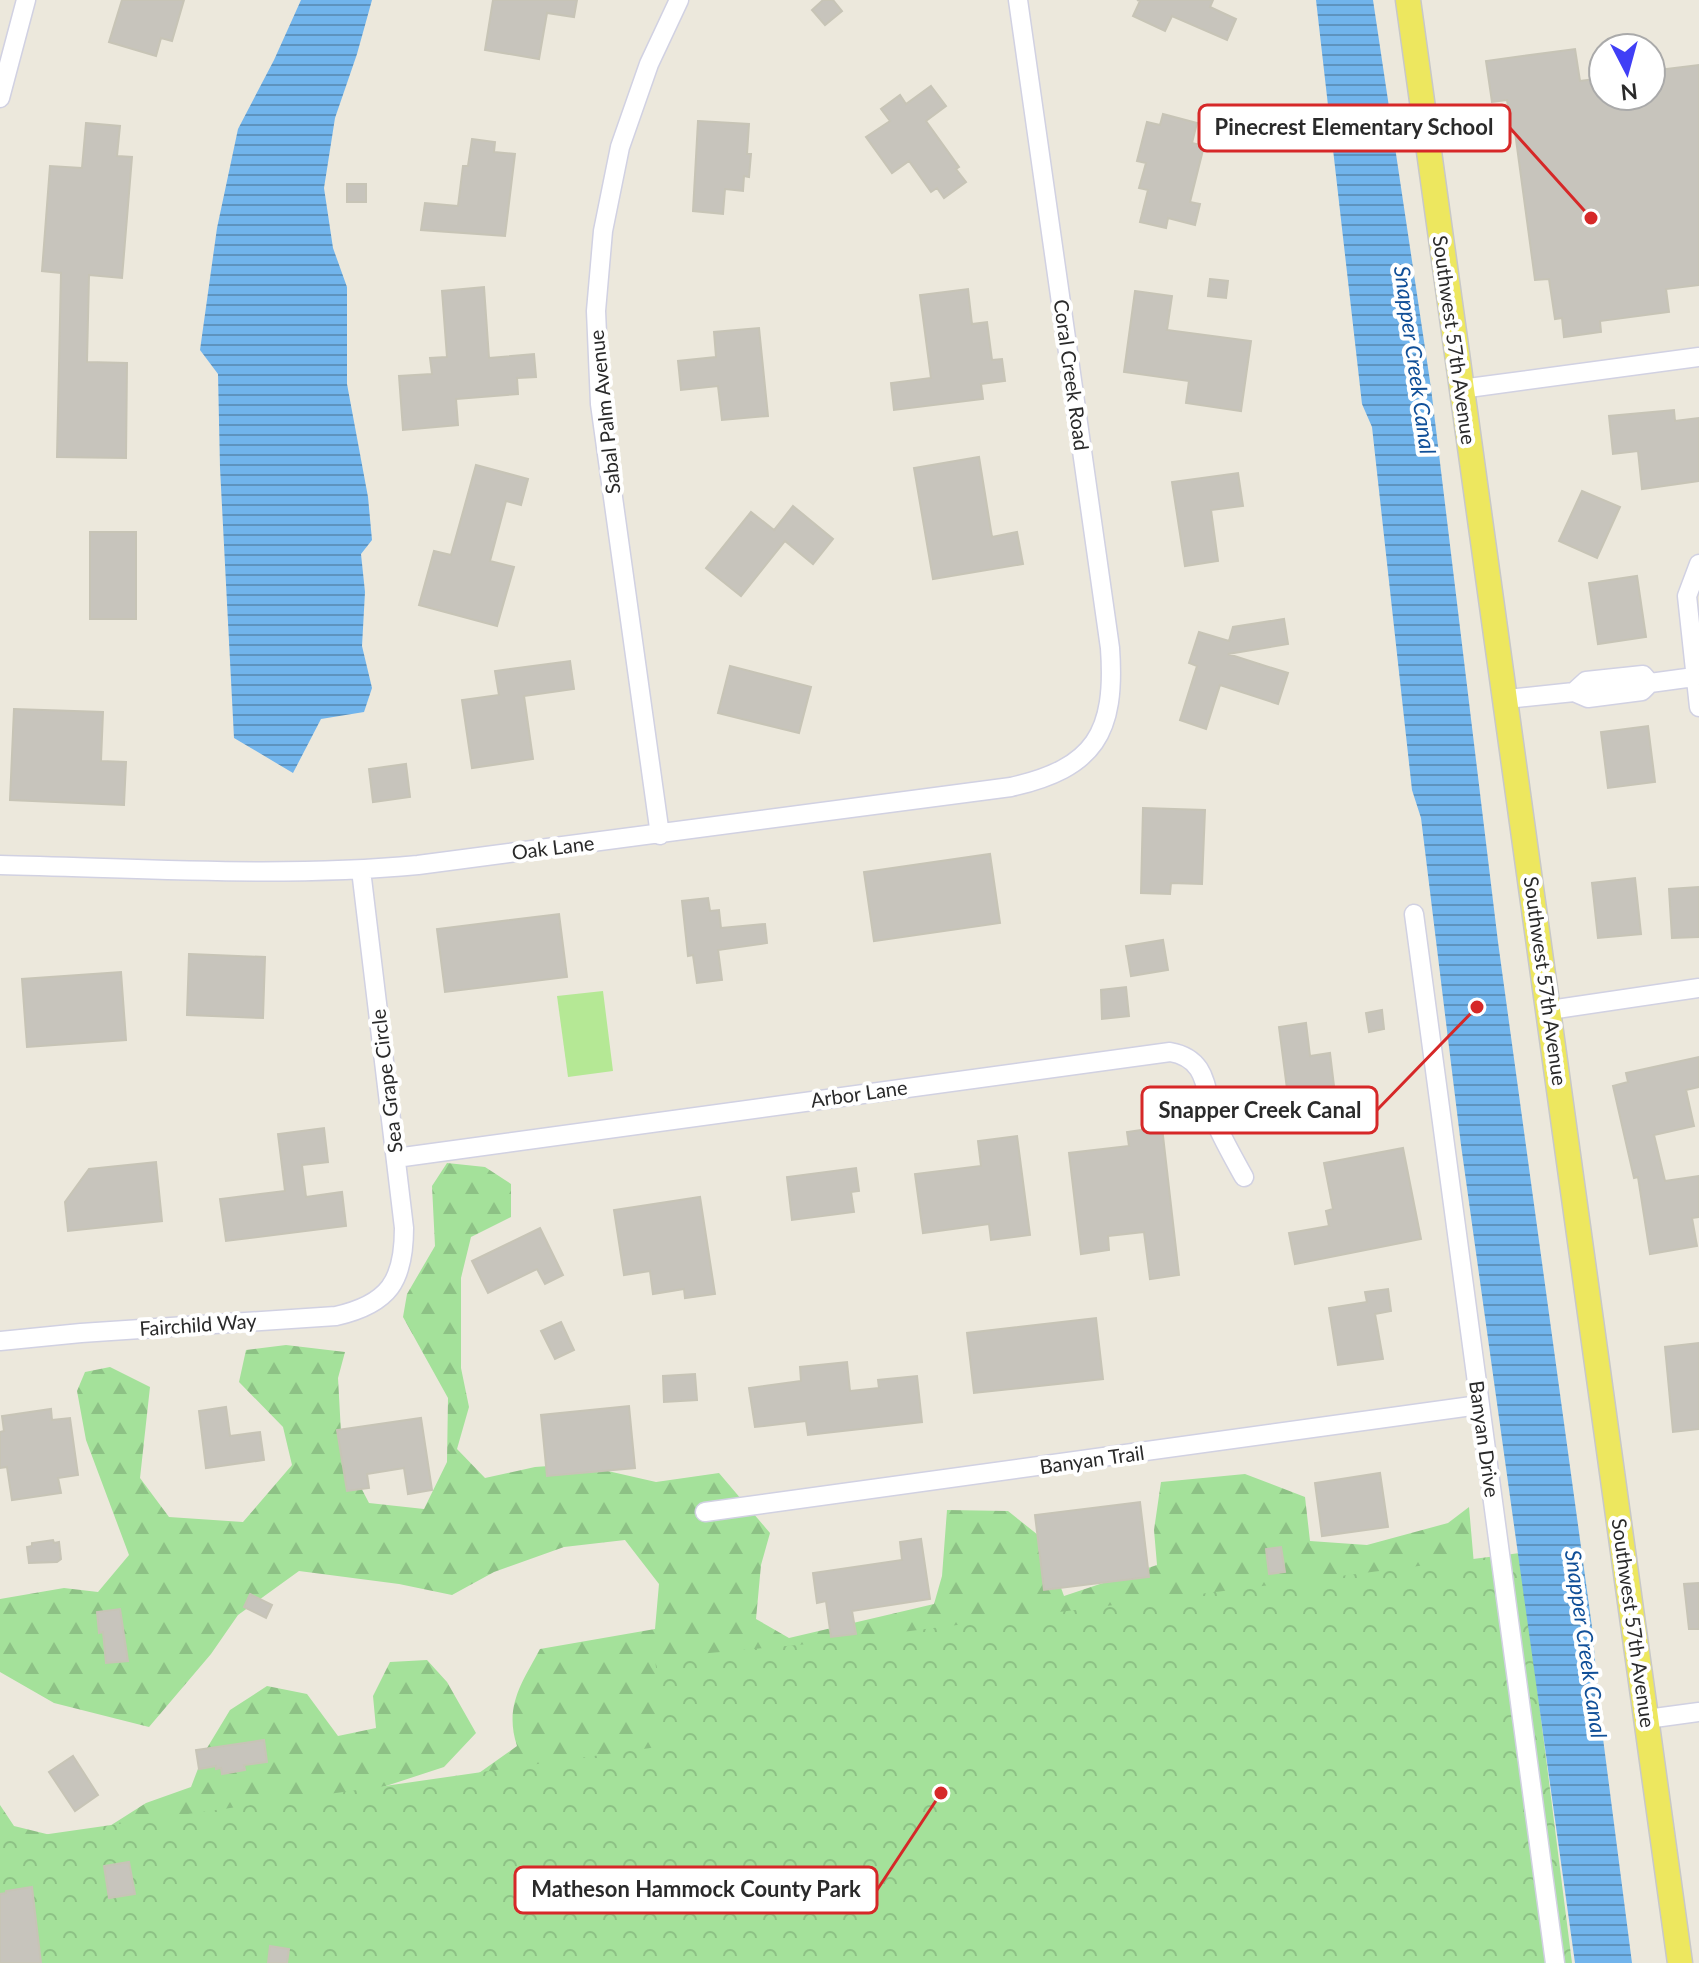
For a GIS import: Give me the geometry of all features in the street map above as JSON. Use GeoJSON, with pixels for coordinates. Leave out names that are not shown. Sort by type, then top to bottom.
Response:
{"type":"FeatureCollection","features":[{"type":"Feature","properties":{"kind":"main road","name":"Southwest 57th Avenue"},"geometry":{"type":"LineString","coordinates":[[1408,0],[1680,1963]]}},
{"type":"Feature","properties":{"kind":"street"},"geometry":{"type":"LineString","coordinates":[[0,98],[26,0]]}},
{"type":"Feature","properties":{"kind":"street","name":"Sabal Palm Avenue"},"geometry":{"type":"LineString","coordinates":[[660,835],[600,404],[596,311],[603,231],[623,137],[649,64],[679,0]]}},
{"type":"Feature","properties":{"kind":"street","name":"Coral Creek Road"},"geometry":{"type":"LineString","coordinates":[[1018,0],[1110,648],[1107,708],[1092,748]]}},
{"type":"Feature","properties":{"kind":"street"},"geometry":{"type":"LineString","coordinates":[[1461,389],[1699,357]]}},
{"type":"Feature","properties":{"kind":"street"},"geometry":{"type":"LineString","coordinates":[[1699,564],[1687,596],[1699,707]]}},
{"type":"Feature","properties":{"kind":"street"},"geometry":{"type":"LineString","coordinates":[[1507,699],[1574,692],[1588,698],[1642,691],[1650,683],[1694,677]]}},
{"type":"Feature","properties":{"kind":"street","name":"Oak Lane"},"geometry":{"type":"LineString","coordinates":[[0,865],[361,870],[660,835],[1011,787],[1069,767],[1092,748]]}},
{"type":"Feature","properties":{"kind":"street","name":"Sea Grape Circle"},"geometry":{"type":"LineString","coordinates":[[361,870],[404,1242],[401,1268],[390,1290]]}},
{"type":"Feature","properties":{"kind":"street","name":"Banyan Drive"},"geometry":{"type":"LineString","coordinates":[[1414,914],[1555,1963]]}},
{"type":"Feature","properties":{"kind":"street"},"geometry":{"type":"LineString","coordinates":[[1550,1010],[1699,988]]}},
{"type":"Feature","properties":{"kind":"street","name":"Arbor Lane"},"geometry":{"type":"LineString","coordinates":[[396,1158],[1170,1052],[1187,1058],[1200,1071],[1208,1087],[1216,1123],[1244,1177]]}},
{"type":"Feature","properties":{"kind":"street","name":"Fairchild Way"},"geometry":{"type":"LineString","coordinates":[[0,1341],[336,1316],[372,1304],[390,1290]]}},
{"type":"Feature","properties":{"kind":"street","name":"Banyan Trail"},"geometry":{"type":"LineString","coordinates":[[705,1512],[1479,1405]]}},
{"type":"Feature","properties":{"kind":"street"},"geometry":{"type":"LineString","coordinates":[[1647,1719],[1699,1712]]}},
{"type":"Feature","properties":{"kind":"green space"},"geometry":{"type":"Polygon","coordinates":[[[603,991],[613,1071],[568,1077],[557,996],[603,991]]]}},
{"type":"Feature","properties":{"kind":"green space"},"geometry":{"type":"Polygon","coordinates":[[[447,1163],[485,1167],[511,1184],[511,1217],[471,1237],[461,1278],[461,1368],[469,1407],[457,1449],[485,1478],[535,1467],[577,1464],[656,1482],[719,1473],[770,1533],[761,1565],[756,1619],[789,1638],[934,1604],[942,1576],[947,1510],[1008,1511],[1043,1539],[1064,1596],[1157,1565],[1154,1530],[1161,1482],[1245,1474],[1305,1497],[1310,1541],[1367,1545],[1448,1523],[1469,1507],[1479,1622],[1448,1587],[1119,1622],[1064,1647],[1028,1696],[1110,1814],[1193,1813],[1244,1881],[1239,1963],[891,1963],[894,1935],[796,1900],[708,1963],[382,1963],[358,1955],[362,1896],[329,1824],[138,1854],[109,1877],[101,1920],[113,1963],[56,1963],[56,1934],[37,1858],[0,1862],[0,1805],[14,1826],[83,1843],[146,1803],[191,1787],[204,1753],[230,1710],[267,1686],[307,1694],[338,1736],[376,1728],[373,1696],[390,1662],[427,1660],[447,1682],[476,1733],[444,1767],[337,1802],[455,1790],[517,1746],[514,1707],[521,1684],[540,1649],[655,1629],[659,1584],[625,1540],[564,1547],[494,1572],[452,1595],[399,1584],[299,1571],[238,1615],[211,1654],[149,1727],[54,1703],[0,1672],[0,1599],[64,1588],[98,1592],[129,1555],[86,1440],[77,1391],[85,1372],[110,1367],[150,1387],[140,1478],[169,1517],[243,1522],[292,1465],[283,1427],[239,1382],[246,1350],[286,1345],[345,1352],[338,1378],[342,1451],[369,1503],[424,1509],[447,1462],[448,1398],[403,1317],[407,1294],[435,1246],[432,1186],[447,1163]]]}},
{"type":"Feature","properties":{"kind":"green space"},"geometry":{"type":"Polygon","coordinates":[[[1520,1553],[1572,1963],[0,1963],[0,1841],[664,1746],[655,1658],[808,1644],[1520,1553]]]}},
{"type":"Feature","properties":{"kind":"water"},"geometry":{"type":"Polygon","coordinates":[[[301,0],[372,0],[335,118],[324,188],[333,248],[347,287],[347,384],[368,497],[372,540],[361,554],[365,592],[362,646],[372,688],[364,712],[321,719],[293,773],[234,738],[218,374],[200,350],[217,228],[238,129],[301,0]]]}},
{"type":"Feature","properties":{"kind":"water"},"geometry":{"type":"Polygon","coordinates":[[[1316,0],[1373,0],[1431,388],[1498,942],[1592,1627],[1600,1715],[1632,1963],[1575,1963],[1461,1145],[1421,818],[1412,790],[1372,427],[1362,404],[1316,0]]]}},
{"type":"Feature","properties":{"kind":"building"},"geometry":{"type":"Polygon","coordinates":[[[122,0],[184,0],[172,41],[161,38],[156,56],[109,42],[122,0]]]}},
{"type":"Feature","properties":{"kind":"building"},"geometry":{"type":"Polygon","coordinates":[[[493,0],[577,0],[574,17],[547,13],[539,59],[485,50],[493,0]]]}},
{"type":"Feature","properties":{"kind":"building"},"geometry":{"type":"Polygon","coordinates":[[[823,0],[833,0],[842,11],[825,25],[812,10],[823,0]]]}},
{"type":"Feature","properties":{"kind":"building"},"geometry":{"type":"Polygon","coordinates":[[[1137,0],[1213,0],[1210,7],[1236,19],[1227,40],[1172,16],[1165,31],[1133,16],[1140,1],[1137,0]]]}},
{"type":"Feature","properties":{"kind":"building"},"geometry":{"type":"Polygon","coordinates":[[[1575,49],[1580,81],[1587,80],[1587,112],[1667,112],[1667,69],[1699,65],[1699,285],[1666,289],[1669,312],[1600,321],[1601,332],[1564,337],[1562,318],[1555,319],[1549,279],[1535,280],[1515,132],[1512,132],[1507,100],[1492,102],[1486,61],[1575,49]]]}},
{"type":"Feature","properties":{"kind":"building"},"geometry":{"type":"Polygon","coordinates":[[[931,86],[946,106],[926,121],[966,182],[944,198],[937,188],[931,192],[909,161],[892,173],[866,137],[890,121],[881,109],[900,95],[906,104],[931,86]]]}},
{"type":"Feature","properties":{"kind":"building"},"geometry":{"type":"Polygon","coordinates":[[[1163,114],[1197,123],[1192,143],[1204,146],[1190,202],[1200,204],[1195,225],[1168,218],[1166,228],[1140,222],[1148,190],[1139,188],[1146,163],[1137,161],[1147,122],[1160,125],[1163,114]]]}},
{"type":"Feature","properties":{"kind":"building"},"geometry":{"type":"Polygon","coordinates":[[[698,121],[749,124],[749,177],[744,176],[743,191],[725,189],[723,214],[693,211],[698,121]]]}},
{"type":"Feature","properties":{"kind":"building"},"geometry":{"type":"Polygon","coordinates":[[[86,123],[120,126],[117,156],[132,157],[122,278],[89,275],[87,362],[127,363],[126,458],[57,457],[61,273],[42,271],[50,166],[82,168],[86,123]]]}},
{"type":"Feature","properties":{"kind":"building"},"geometry":{"type":"Polygon","coordinates":[[[472,139],[495,142],[494,152],[515,154],[505,236],[421,230],[425,203],[458,206],[463,166],[468,166],[472,139]]]}},
{"type":"Feature","properties":{"kind":"building"},"geometry":{"type":"Polygon","coordinates":[[[347,184],[366,184],[366,202],[347,202],[347,184]]]}},
{"type":"Feature","properties":{"kind":"building"},"geometry":{"type":"Polygon","coordinates":[[[1210,279],[1228,281],[1226,298],[1208,296],[1210,279]]]}},
{"type":"Feature","properties":{"kind":"building"},"geometry":{"type":"Polygon","coordinates":[[[484,287],[489,358],[534,354],[536,377],[517,378],[518,394],[456,399],[458,425],[403,430],[399,376],[432,374],[430,358],[447,357],[442,291],[484,287]]]}},
{"type":"Feature","properties":{"kind":"building"},"geometry":{"type":"Polygon","coordinates":[[[968,289],[972,324],[987,322],[992,360],[1002,359],[1005,381],[981,384],[983,399],[894,410],[891,383],[931,378],[920,295],[968,289]]]}},
{"type":"Feature","properties":{"kind":"building"},"geometry":{"type":"Polygon","coordinates":[[[1135,291],[1172,296],[1167,330],[1251,341],[1241,411],[1186,403],[1189,381],[1124,372],[1135,291]]]}},
{"type":"Feature","properties":{"kind":"building"},"geometry":{"type":"Polygon","coordinates":[[[759,328],[768,416],[722,420],[718,386],[681,390],[678,361],[716,357],[714,332],[759,328]]]}},
{"type":"Feature","properties":{"kind":"building"},"geometry":{"type":"Polygon","coordinates":[[[1674,410],[1675,421],[1699,418],[1699,481],[1642,489],[1638,451],[1613,454],[1609,416],[1674,410]]]}},
{"type":"Feature","properties":{"kind":"building"},"geometry":{"type":"Polygon","coordinates":[[[979,457],[992,537],[1017,532],[1023,564],[933,579],[914,468],[979,457]]]}},
{"type":"Feature","properties":{"kind":"building"},"geometry":{"type":"Polygon","coordinates":[[[476,465],[528,479],[521,505],[506,501],[490,561],[514,567],[497,626],[419,605],[434,551],[451,555],[476,465]]]}},
{"type":"Feature","properties":{"kind":"building"},"geometry":{"type":"Polygon","coordinates":[[[1238,473],[1243,506],[1211,510],[1218,561],[1185,566],[1172,482],[1238,473]]]}},
{"type":"Feature","properties":{"kind":"building"},"geometry":{"type":"Polygon","coordinates":[[[1582,491],[1620,507],[1597,558],[1559,541],[1582,491]]]}},
{"type":"Feature","properties":{"kind":"building"},"geometry":{"type":"Polygon","coordinates":[[[793,506],[833,539],[813,564],[785,541],[741,596],[706,568],[751,512],[774,530],[793,506]]]}},
{"type":"Feature","properties":{"kind":"building"},"geometry":{"type":"Polygon","coordinates":[[[90,532],[136,532],[136,619],[90,619],[90,532]]]}},
{"type":"Feature","properties":{"kind":"building"},"geometry":{"type":"Polygon","coordinates":[[[1637,576],[1646,637],[1598,644],[1589,583],[1637,576]]]}},
{"type":"Feature","properties":{"kind":"building"},"geometry":{"type":"Polygon","coordinates":[[[1284,619],[1288,644],[1228,654],[1288,673],[1278,704],[1220,685],[1206,729],[1180,720],[1197,666],[1189,663],[1199,632],[1229,641],[1233,627],[1284,619]]]}},
{"type":"Feature","properties":{"kind":"building"},"geometry":{"type":"Polygon","coordinates":[[[570,661],[574,689],[524,696],[533,759],[472,768],[462,700],[499,695],[495,671],[570,661]]]}},
{"type":"Feature","properties":{"kind":"building"},"geometry":{"type":"Polygon","coordinates":[[[730,666],[811,687],[799,733],[718,713],[730,666]]]}},
{"type":"Feature","properties":{"kind":"building"},"geometry":{"type":"Polygon","coordinates":[[[14,709],[103,712],[101,761],[126,762],[124,805],[10,800],[14,709]]]}},
{"type":"Feature","properties":{"kind":"building"},"geometry":{"type":"Polygon","coordinates":[[[1648,726],[1655,782],[1608,788],[1601,732],[1648,726]]]}},
{"type":"Feature","properties":{"kind":"building"},"geometry":{"type":"Polygon","coordinates":[[[406,764],[410,797],[373,802],[369,769],[406,764]]]}},
{"type":"Feature","properties":{"kind":"building"},"geometry":{"type":"Polygon","coordinates":[[[1143,808],[1205,810],[1202,884],[1171,883],[1170,894],[1141,893],[1143,808]]]}},
{"type":"Feature","properties":{"kind":"building"},"geometry":{"type":"Polygon","coordinates":[[[990,854],[1000,923],[874,941],[864,872],[990,854]]]}},
{"type":"Feature","properties":{"kind":"building"},"geometry":{"type":"Polygon","coordinates":[[[1635,878],[1641,934],[1598,938],[1592,883],[1635,878]]]}},
{"type":"Feature","properties":{"kind":"building"},"geometry":{"type":"Polygon","coordinates":[[[1699,887],[1699,937],[1672,938],[1669,889],[1699,887]]]}},
{"type":"Feature","properties":{"kind":"building"},"geometry":{"type":"Polygon","coordinates":[[[708,898],[710,911],[719,910],[721,928],[765,924],[767,943],[718,950],[722,980],[697,983],[693,955],[688,956],[682,901],[708,898]]]}},
{"type":"Feature","properties":{"kind":"building"},"geometry":{"type":"Polygon","coordinates":[[[559,914],[567,977],[445,992],[437,929],[559,914]]]}},
{"type":"Feature","properties":{"kind":"building"},"geometry":{"type":"Polygon","coordinates":[[[1163,940],[1168,970],[1131,976],[1126,946],[1163,940]]]}},
{"type":"Feature","properties":{"kind":"building"},"geometry":{"type":"Polygon","coordinates":[[[189,954],[265,957],[263,1018],[187,1015],[189,954]]]}},
{"type":"Feature","properties":{"kind":"building"},"geometry":{"type":"Polygon","coordinates":[[[121,972],[126,1040],[27,1047],[22,979],[121,972]]]}},
{"type":"Feature","properties":{"kind":"building"},"geometry":{"type":"Polygon","coordinates":[[[1126,987],[1129,1016],[1102,1019],[1101,990],[1126,987]]]}},
{"type":"Feature","properties":{"kind":"building"},"geometry":{"type":"Polygon","coordinates":[[[1382,1010],[1384,1029],[1369,1032],[1366,1013],[1382,1010]]]}},
{"type":"Feature","properties":{"kind":"building"},"geometry":{"type":"Polygon","coordinates":[[[1306,1023],[1310,1056],[1330,1053],[1334,1086],[1313,1089],[1316,1109],[1290,1112],[1279,1027],[1306,1023]]]}},
{"type":"Feature","properties":{"kind":"building"},"geometry":{"type":"Polygon","coordinates":[[[1699,1057],[1699,1087],[1686,1090],[1694,1126],[1654,1135],[1665,1181],[1699,1176],[1699,1217],[1692,1218],[1697,1246],[1650,1254],[1638,1177],[1634,1178],[1613,1086],[1628,1082],[1626,1073],[1699,1057]]]}},
{"type":"Feature","properties":{"kind":"building"},"geometry":{"type":"Polygon","coordinates":[[[1162,1127],[1179,1275],[1150,1279],[1144,1232],[1108,1236],[1109,1250],[1081,1254],[1069,1153],[1129,1146],[1127,1132],[1162,1127]]]}},
{"type":"Feature","properties":{"kind":"building"},"geometry":{"type":"Polygon","coordinates":[[[324,1128],[328,1162],[302,1165],[306,1197],[342,1192],[346,1226],[226,1241],[220,1199],[285,1191],[278,1134],[324,1128]]]}},
{"type":"Feature","properties":{"kind":"building"},"geometry":{"type":"Polygon","coordinates":[[[1017,1136],[1030,1235],[991,1240],[989,1224],[923,1233],[915,1174],[981,1166],[978,1141],[1017,1136]]]}},
{"type":"Feature","properties":{"kind":"building"},"geometry":{"type":"Polygon","coordinates":[[[1403,1148],[1421,1239],[1295,1264],[1289,1233],[1329,1226],[1326,1211],[1333,1209],[1324,1163],[1403,1148]]]}},
{"type":"Feature","properties":{"kind":"building"},"geometry":{"type":"Polygon","coordinates":[[[156,1162],[162,1221],[68,1231],[65,1202],[89,1169],[156,1162]]]}},
{"type":"Feature","properties":{"kind":"building"},"geometry":{"type":"Polygon","coordinates":[[[856,1168],[859,1191],[851,1192],[854,1212],[792,1220],[787,1177],[856,1168]]]}},
{"type":"Feature","properties":{"kind":"building"},"geometry":{"type":"Polygon","coordinates":[[[700,1197],[715,1294],[685,1298],[684,1289],[653,1294],[650,1271],[624,1275],[614,1210],[700,1197]]]}},
{"type":"Feature","properties":{"kind":"building"},"geometry":{"type":"Polygon","coordinates":[[[540,1228],[563,1275],[545,1284],[537,1269],[488,1293],[472,1261],[540,1228]]]}},
{"type":"Feature","properties":{"kind":"building"},"geometry":{"type":"Polygon","coordinates":[[[1388,1289],[1391,1311],[1375,1314],[1383,1359],[1338,1365],[1329,1308],[1367,1302],[1365,1292],[1388,1289]]]}},
{"type":"Feature","properties":{"kind":"building"},"geometry":{"type":"Polygon","coordinates":[[[1096,1318],[1103,1379],[974,1393],[967,1333],[1096,1318]]]}},
{"type":"Feature","properties":{"kind":"building"},"geometry":{"type":"Polygon","coordinates":[[[561,1322],[574,1350],[555,1359],[541,1331],[561,1322]]]}},
{"type":"Feature","properties":{"kind":"building"},"geometry":{"type":"Polygon","coordinates":[[[1699,1343],[1699,1429],[1673,1432],[1665,1347],[1699,1343]]]}},
{"type":"Feature","properties":{"kind":"building"},"geometry":{"type":"Polygon","coordinates":[[[847,1362],[850,1391],[879,1388],[878,1380],[917,1376],[922,1422],[808,1435],[806,1421],[755,1427],[749,1388],[801,1381],[800,1367],[847,1362]]]}},
{"type":"Feature","properties":{"kind":"building"},"geometry":{"type":"Polygon","coordinates":[[[695,1374],[697,1400],[664,1402],[663,1376],[695,1374]]]}},
{"type":"Feature","properties":{"kind":"building"},"geometry":{"type":"Polygon","coordinates":[[[629,1406],[635,1468],[547,1476],[541,1415],[629,1406]]]}},
{"type":"Feature","properties":{"kind":"building"},"geometry":{"type":"Polygon","coordinates":[[[226,1407],[230,1436],[260,1432],[264,1460],[206,1468],[199,1411],[226,1407]]]}},
{"type":"Feature","properties":{"kind":"building"},"geometry":{"type":"Polygon","coordinates":[[[51,1409],[52,1420],[70,1418],[78,1475],[58,1478],[61,1493],[12,1500],[7,1467],[0,1468],[0,1432],[4,1431],[2,1416],[51,1409]]]}},
{"type":"Feature","properties":{"kind":"building"},"geometry":{"type":"Polygon","coordinates":[[[421,1418],[432,1490],[408,1494],[404,1468],[367,1474],[369,1488],[347,1491],[337,1430],[421,1418]]]}},
{"type":"Feature","properties":{"kind":"building"},"geometry":{"type":"Polygon","coordinates":[[[1380,1473],[1388,1527],[1322,1536],[1315,1483],[1380,1473]]]}},
{"type":"Feature","properties":{"kind":"building"},"geometry":{"type":"Polygon","coordinates":[[[1140,1502],[1149,1577],[1044,1590],[1035,1515],[1140,1502]]]}},
{"type":"Feature","properties":{"kind":"building"},"geometry":{"type":"Polygon","coordinates":[[[921,1539],[930,1599],[852,1611],[856,1634],[831,1637],[826,1601],[817,1603],[813,1573],[902,1560],[900,1542],[921,1539]]]}},
{"type":"Feature","properties":{"kind":"building"},"geometry":{"type":"Polygon","coordinates":[[[53,1540],[54,1543],[59,1542],[61,1559],[57,1562],[29,1563],[27,1547],[32,1543],[53,1540]]]}},
{"type":"Feature","properties":{"kind":"building"},"geometry":{"type":"Polygon","coordinates":[[[1281,1547],[1285,1572],[1269,1574],[1266,1549],[1281,1547]]]}},
{"type":"Feature","properties":{"kind":"building"},"geometry":{"type":"Polygon","coordinates":[[[1699,1583],[1699,1629],[1689,1629],[1684,1584],[1699,1583]]]}},
{"type":"Feature","properties":{"kind":"building"},"geometry":{"type":"Polygon","coordinates":[[[250,1594],[272,1605],[266,1618],[244,1607],[250,1594]]]}},
{"type":"Feature","properties":{"kind":"building"},"geometry":{"type":"Polygon","coordinates":[[[120,1609],[128,1661],[106,1663],[103,1632],[99,1633],[97,1612],[120,1609]]]}},
{"type":"Feature","properties":{"kind":"building"},"geometry":{"type":"Polygon","coordinates":[[[264,1740],[267,1762],[244,1765],[245,1770],[222,1774],[221,1768],[216,1769],[216,1766],[199,1769],[196,1750],[264,1740]]]}},
{"type":"Feature","properties":{"kind":"building"},"geometry":{"type":"Polygon","coordinates":[[[73,1756],[98,1795],[75,1811],[49,1772],[73,1756]]]}},
{"type":"Feature","properties":{"kind":"building"},"geometry":{"type":"Polygon","coordinates":[[[129,1862],[135,1894],[109,1898],[104,1866],[129,1862]]]}},
{"type":"Feature","properties":{"kind":"building"},"geometry":{"type":"Polygon","coordinates":[[[32,1887],[41,1963],[0,1963],[0,1894],[32,1887]]]}},
{"type":"Feature","properties":{"kind":"building"},"geometry":{"type":"Polygon","coordinates":[[[270,1946],[289,1949],[287,1963],[268,1963],[270,1946]]]}},
{"type":"Feature","properties":{"kind":"place","name":"Pinecrest Elementary School"},"geometry":{"type":"Point","coordinates":[1591,218]}},
{"type":"Feature","properties":{"kind":"place","name":"Snapper Creek Canal"},"geometry":{"type":"Point","coordinates":[1477,1007]}},
{"type":"Feature","properties":{"kind":"place","name":"Matheson Hammock County Park"},"geometry":{"type":"Point","coordinates":[941,1793]}}]}
